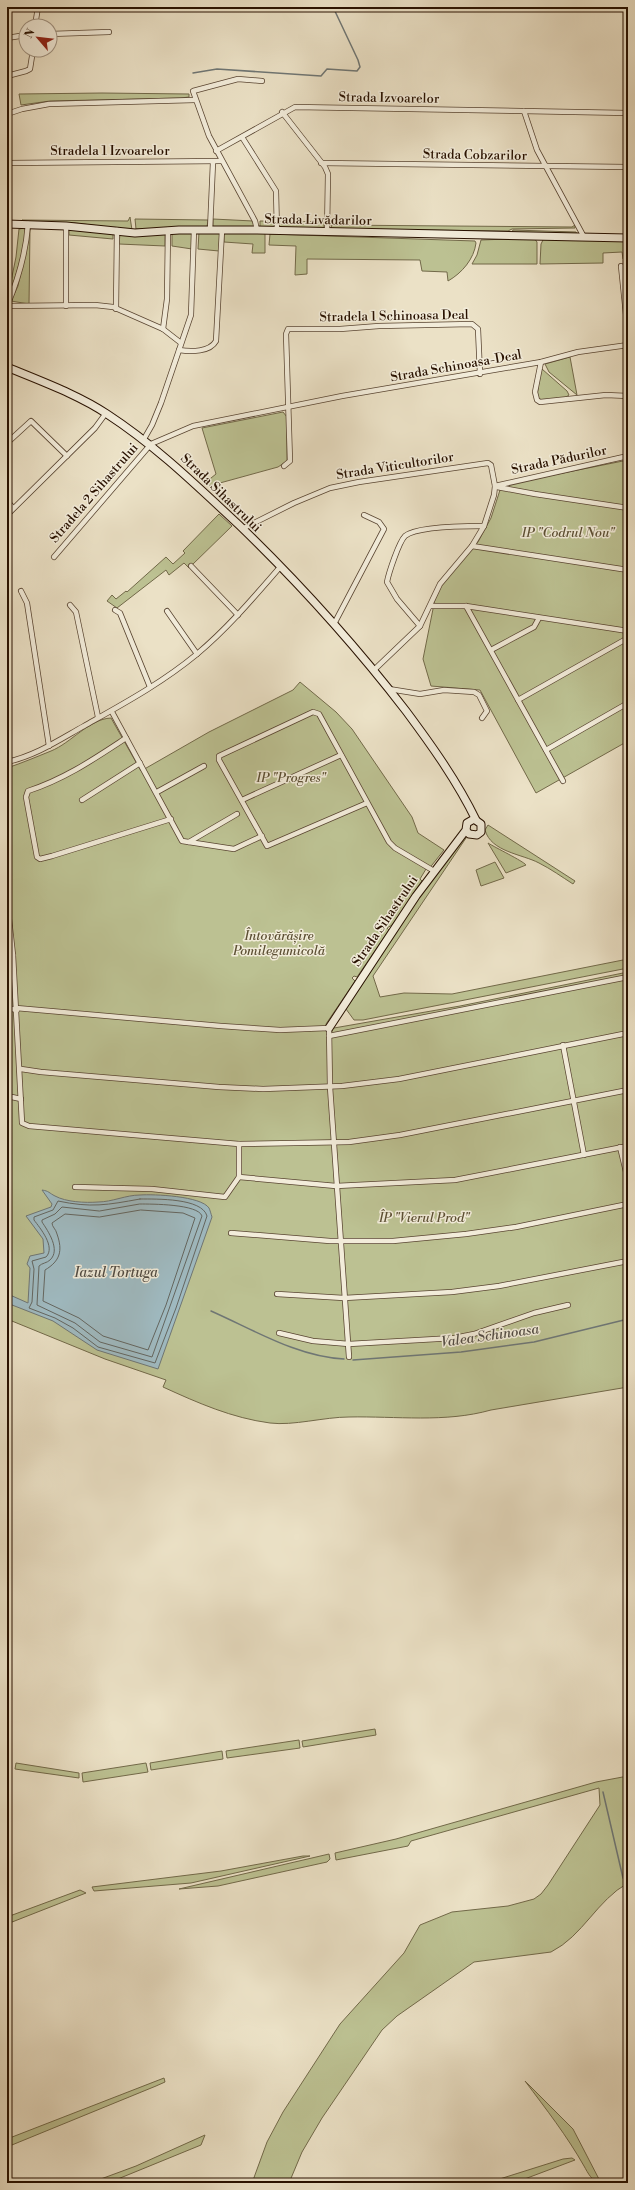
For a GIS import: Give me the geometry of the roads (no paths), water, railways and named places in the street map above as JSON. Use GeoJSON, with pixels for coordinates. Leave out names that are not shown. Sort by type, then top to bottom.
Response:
{"type":"FeatureCollection","features":[{"type":"Feature","properties":{"kind":"street"},"geometry":{"type":"LineString","coordinates":[[36,18],[38,7]]}},
{"type":"Feature","properties":{"kind":"street"},"geometry":{"type":"LineString","coordinates":[[58,34],[109,32]]}},
{"type":"Feature","properties":{"kind":"street"},"geometry":{"type":"LineString","coordinates":[[7,38],[18,36]]}},
{"type":"Feature","properties":{"kind":"street"},"geometry":{"type":"LineString","coordinates":[[7,76],[26,71],[30,68],[32,58]]}},
{"type":"Feature","properties":{"kind":"street"},"geometry":{"type":"LineString","coordinates":[[257,230],[255,221],[216,151],[195,100],[193,91],[238,80],[262,81]]}},
{"type":"Feature","properties":{"kind":"street"},"geometry":{"type":"LineString","coordinates":[[7,114],[22,109],[50,104],[195,100]]}},
{"type":"Feature","properties":{"kind":"street","name":"Strada Izvoarelor"},"geometry":{"type":"LineString","coordinates":[[216,151],[282,112],[295,107],[628,112]]}},
{"type":"Feature","properties":{"kind":"street"},"geometry":{"type":"LineString","coordinates":[[524,111],[537,150],[584,237]]}},
{"type":"Feature","properties":{"kind":"street"},"geometry":{"type":"LineString","coordinates":[[282,112],[322,163],[328,174],[327,232]]}},
{"type":"Feature","properties":{"kind":"street"},"geometry":{"type":"LineString","coordinates":[[242,137],[276,191],[277,231]]}},
{"type":"Feature","properties":{"kind":"street","name":"Stradela 1 Izvoarelor"},"geometry":{"type":"LineString","coordinates":[[7,163],[221,161]]}},
{"type":"Feature","properties":{"kind":"street"},"geometry":{"type":"LineString","coordinates":[[210,230],[213,162]]}},
{"type":"Feature","properties":{"kind":"street","name":"Strada Cobzarilor"},"geometry":{"type":"LineString","coordinates":[[322,163],[628,168]]}},
{"type":"Feature","properties":{"kind":"street","name":"Strada Livădarilor"},"geometry":{"type":"LineString","coordinates":[[7,224],[66,226],[136,233],[168,230],[257,230],[628,238]]}},
{"type":"Feature","properties":{"kind":"street"},"geometry":{"type":"LineString","coordinates":[[28,224],[27,242],[16,286],[7,306],[95,305],[116,309],[163,329],[182,343]]}},
{"type":"Feature","properties":{"kind":"street"},"geometry":{"type":"LineString","coordinates":[[66,226],[66,306]]}},
{"type":"Feature","properties":{"kind":"street"},"geometry":{"type":"LineString","coordinates":[[116,309],[117,230]]}},
{"type":"Feature","properties":{"kind":"street"},"geometry":{"type":"LineString","coordinates":[[163,329],[167,299],[168,230]]}},
{"type":"Feature","properties":{"kind":"street"},"geometry":{"type":"LineString","coordinates":[[144,439],[152,425],[164,394],[191,315],[194,230]]}},
{"type":"Feature","properties":{"kind":"street"},"geometry":{"type":"LineString","coordinates":[[179,350],[204,349],[214,344],[216,341],[222,230]]}},
{"type":"Feature","properties":{"kind":"street"},"geometry":{"type":"LineString","coordinates":[[622,266],[628,334]]}},
{"type":"Feature","properties":{"kind":"street","name":"Stradela 1 Schinoasa Deal"},"geometry":{"type":"LineString","coordinates":[[287,408],[286,334],[288,329],[472,324],[478,329],[480,374]]}},
{"type":"Feature","properties":{"kind":"street","name":"Strada Schinoasa-Deal"},"geometry":{"type":"LineString","coordinates":[[151,444],[192,426],[480,374],[541,362],[578,352],[628,345]]}},
{"type":"Feature","properties":{"kind":"street"},"geometry":{"type":"LineString","coordinates":[[541,362],[535,392],[537,400],[540,402],[606,395],[628,396]]}},
{"type":"Feature","properties":{"kind":"street","name":"Strada Sihastrului"},"geometry":{"type":"LineString","coordinates":[[7,367],[106,413],[151,444],[280,566],[374,670],[462,790],[476,820],[482,827],[479,834],[472,836],[466,830]]}},
{"type":"Feature","properties":{"kind":"street"},"geometry":{"type":"LineString","coordinates":[[284,466],[290,461],[287,408]]}},
{"type":"Feature","properties":{"kind":"street"},"geometry":{"type":"LineString","coordinates":[[7,515],[95,428],[106,413]]}},
{"type":"Feature","properties":{"kind":"street"},"geometry":{"type":"LineString","coordinates":[[7,443],[31,421],[67,456]]}},
{"type":"Feature","properties":{"kind":"street","name":"Stradela 2 Sihastrului"},"geometry":{"type":"LineString","coordinates":[[54,557],[151,444]]}},
{"type":"Feature","properties":{"kind":"street","name":"Strada Pădurilor"},"geometry":{"type":"LineString","coordinates":[[495,486],[628,456]]}},
{"type":"Feature","properties":{"kind":"street","name":"Strada Viticultorilor"},"geometry":{"type":"LineString","coordinates":[[242,529],[294,503],[330,488],[359,482],[488,463]]}},
{"type":"Feature","properties":{"kind":"street","name":"Strada Pădurilor"},"geometry":{"type":"LineString","coordinates":[[374,670],[420,626],[431,606],[435,592],[444,578],[472,546],[484,526],[492,506],[495,486],[493,469],[488,463]]}},
{"type":"Feature","properties":{"kind":"street"},"geometry":{"type":"LineString","coordinates":[[495,486],[535,494],[628,508]]}},
{"type":"Feature","properties":{"kind":"street"},"geometry":{"type":"LineString","coordinates":[[7,501],[13,508]]}},
{"type":"Feature","properties":{"kind":"street"},"geometry":{"type":"LineString","coordinates":[[334,624],[384,529],[379,522],[364,515]]}},
{"type":"Feature","properties":{"kind":"street"},"geometry":{"type":"LineString","coordinates":[[420,626],[397,599],[387,582],[402,540],[411,533],[441,527],[484,526]]}},
{"type":"Feature","properties":{"kind":"street"},"geometry":{"type":"LineString","coordinates":[[472,546],[628,570]]}},
{"type":"Feature","properties":{"kind":"street"},"geometry":{"type":"LineString","coordinates":[[191,566],[238,615]]}},
{"type":"Feature","properties":{"kind":"street"},"geometry":{"type":"LineString","coordinates":[[7,762],[21,759],[49,746],[98,718],[112,712],[197,654],[238,615],[280,566]]}},
{"type":"Feature","properties":{"kind":"street"},"geometry":{"type":"LineString","coordinates":[[21,592],[27,603],[49,746]]}},
{"type":"Feature","properties":{"kind":"street"},"geometry":{"type":"LineString","coordinates":[[70,605],[76,612],[98,718]]}},
{"type":"Feature","properties":{"kind":"street"},"geometry":{"type":"LineString","coordinates":[[431,606],[466,606],[628,631]]}},
{"type":"Feature","properties":{"kind":"street"},"geometry":{"type":"LineString","coordinates":[[466,606],[563,781]]}},
{"type":"Feature","properties":{"kind":"street"},"geometry":{"type":"LineString","coordinates":[[115,610],[120,613],[150,687]]}},
{"type":"Feature","properties":{"kind":"street"},"geometry":{"type":"LineString","coordinates":[[167,611],[197,654]]}},
{"type":"Feature","properties":{"kind":"street"},"geometry":{"type":"LineString","coordinates":[[491,650],[534,627],[539,618]]}},
{"type":"Feature","properties":{"kind":"street"},"geometry":{"type":"LineString","coordinates":[[518,700],[628,638]]}},
{"type":"Feature","properties":{"kind":"street"},"geometry":{"type":"LineString","coordinates":[[389,689],[420,694],[444,690],[474,692],[479,695],[487,711],[482,718]]}},
{"type":"Feature","properties":{"kind":"street"},"geometry":{"type":"LineString","coordinates":[[546,750],[628,703]]}},
{"type":"Feature","properties":{"kind":"street"},"geometry":{"type":"LineString","coordinates":[[112,712],[157,792],[182,841],[234,848],[262,836]]}},
{"type":"Feature","properties":{"kind":"street"},"geometry":{"type":"LineString","coordinates":[[366,802],[267,846],[219,760],[219,756],[230,749],[316,712],[319,714],[389,842],[395,848],[434,871]]}},
{"type":"Feature","properties":{"kind":"street"},"geometry":{"type":"LineString","coordinates":[[126,738],[72,773],[50,784],[28,792],[26,797],[37,857],[40,859],[52,856],[171,818]]}},
{"type":"Feature","properties":{"kind":"street"},"geometry":{"type":"LineString","coordinates":[[242,800],[341,755]]}},
{"type":"Feature","properties":{"kind":"street"},"geometry":{"type":"LineString","coordinates":[[82,800],[140,763]]}},
{"type":"Feature","properties":{"kind":"street"},"geometry":{"type":"LineString","coordinates":[[157,792],[204,766]]}},
{"type":"Feature","properties":{"kind":"street"},"geometry":{"type":"LineString","coordinates":[[189,842],[237,814]]}},
{"type":"Feature","properties":{"kind":"street","name":"Strada Sihastrului"},"geometry":{"type":"LineString","coordinates":[[329,1028],[434,871],[466,830],[467,823],[471,820],[476,820]]}},
{"type":"Feature","properties":{"kind":"street"},"geometry":{"type":"LineString","coordinates":[[7,901],[13,955],[21,1068],[22,1123],[33,1128],[238,1144],[270,1145],[373,1140],[628,1090]]}},
{"type":"Feature","properties":{"kind":"street"},"geometry":{"type":"LineString","coordinates":[[7,953],[13,955]]}},
{"type":"Feature","properties":{"kind":"street"},"geometry":{"type":"LineString","coordinates":[[329,1036],[628,977]]}},
{"type":"Feature","properties":{"kind":"street"},"geometry":{"type":"LineString","coordinates":[[7,1008],[221,1026],[287,1030],[329,1028],[330,1087],[335,1142],[336,1186],[349,1357]]}},
{"type":"Feature","properties":{"kind":"street"},"geometry":{"type":"LineString","coordinates":[[21,1068],[41,1072],[218,1087],[264,1089],[330,1087],[369,1084],[628,1033]]}},
{"type":"Feature","properties":{"kind":"street"},"geometry":{"type":"LineString","coordinates":[[563,1045],[584,1155]]}},
{"type":"Feature","properties":{"kind":"street"},"geometry":{"type":"LineString","coordinates":[[7,1096],[21,1099]]}},
{"type":"Feature","properties":{"kind":"street"},"geometry":{"type":"LineString","coordinates":[[75,1187],[152,1188],[225,1197],[239,1178],[238,1144]]}},
{"type":"Feature","properties":{"kind":"street"},"geometry":{"type":"LineString","coordinates":[[239,1178],[336,1186],[455,1180],[628,1146]]}},
{"type":"Feature","properties":{"kind":"street"},"geometry":{"type":"LineString","coordinates":[[620,1147],[628,1180]]}},
{"type":"Feature","properties":{"kind":"street"},"geometry":{"type":"LineString","coordinates":[[231,1233],[341,1242],[393,1241],[466,1234],[516,1227],[628,1204]]}},
{"type":"Feature","properties":{"kind":"street"},"geometry":{"type":"LineString","coordinates":[[277,1294],[344,1298],[444,1292],[499,1286],[628,1261]]}},
{"type":"Feature","properties":{"kind":"street"},"geometry":{"type":"LineString","coordinates":[[279,1333],[313,1341],[349,1344],[466,1336],[534,1313],[568,1305]]}},
{"type":"Feature","properties":{"kind":"water","name":"Iazul Tortuga"},"geometry":{"type":"Polygon","coordinates":[[[42,1190],[59,1198],[76,1202],[103,1202],[135,1195],[156,1195],[187,1198],[204,1204],[209,1208],[212,1217],[158,1369],[97,1350],[53,1321],[7,1303],[10,1295],[28,1303],[30,1268],[27,1264],[30,1256],[44,1253],[43,1239],[26,1216],[51,1207],[52,1204],[42,1190]]]}},
{"type":"Feature","properties":{"kind":"waterway"},"geometry":{"type":"LineString","coordinates":[[193,73],[217,69],[321,76],[327,69],[357,71],[360,67],[358,60],[333,7]]}},
{"type":"Feature","properties":{"kind":"waterway","name":"Valea Schinoasa"},"geometry":{"type":"LineString","coordinates":[[211,1311],[293,1348],[327,1357],[344,1359]]}},
{"type":"Feature","properties":{"kind":"waterway","name":"Valea Schinoasa"},"geometry":{"type":"LineString","coordinates":[[353,1360],[461,1352],[534,1342],[628,1319]]}},
{"type":"Feature","properties":{"kind":"waterway"},"geometry":{"type":"LineString","coordinates":[[603,1792],[623,1878]]}},
{"type":"Feature","properties":{"kind":"park label","name":"IP \"Codrul Nou\""},"geometry":{"type":"Point","coordinates":[568,533]}},
{"type":"Feature","properties":{"kind":"park label","name":"IP \"Progres\""},"geometry":{"type":"Point","coordinates":[291,778]}},
{"type":"Feature","properties":{"kind":"park label","name":"Întovărășire Pomilegumicolă"},"geometry":{"type":"Point","coordinates":[279,944]}},
{"type":"Feature","properties":{"kind":"park label","name":"ÎP \"Vierul Prod\""},"geometry":{"type":"Point","coordinates":[424,1218]}}]}
